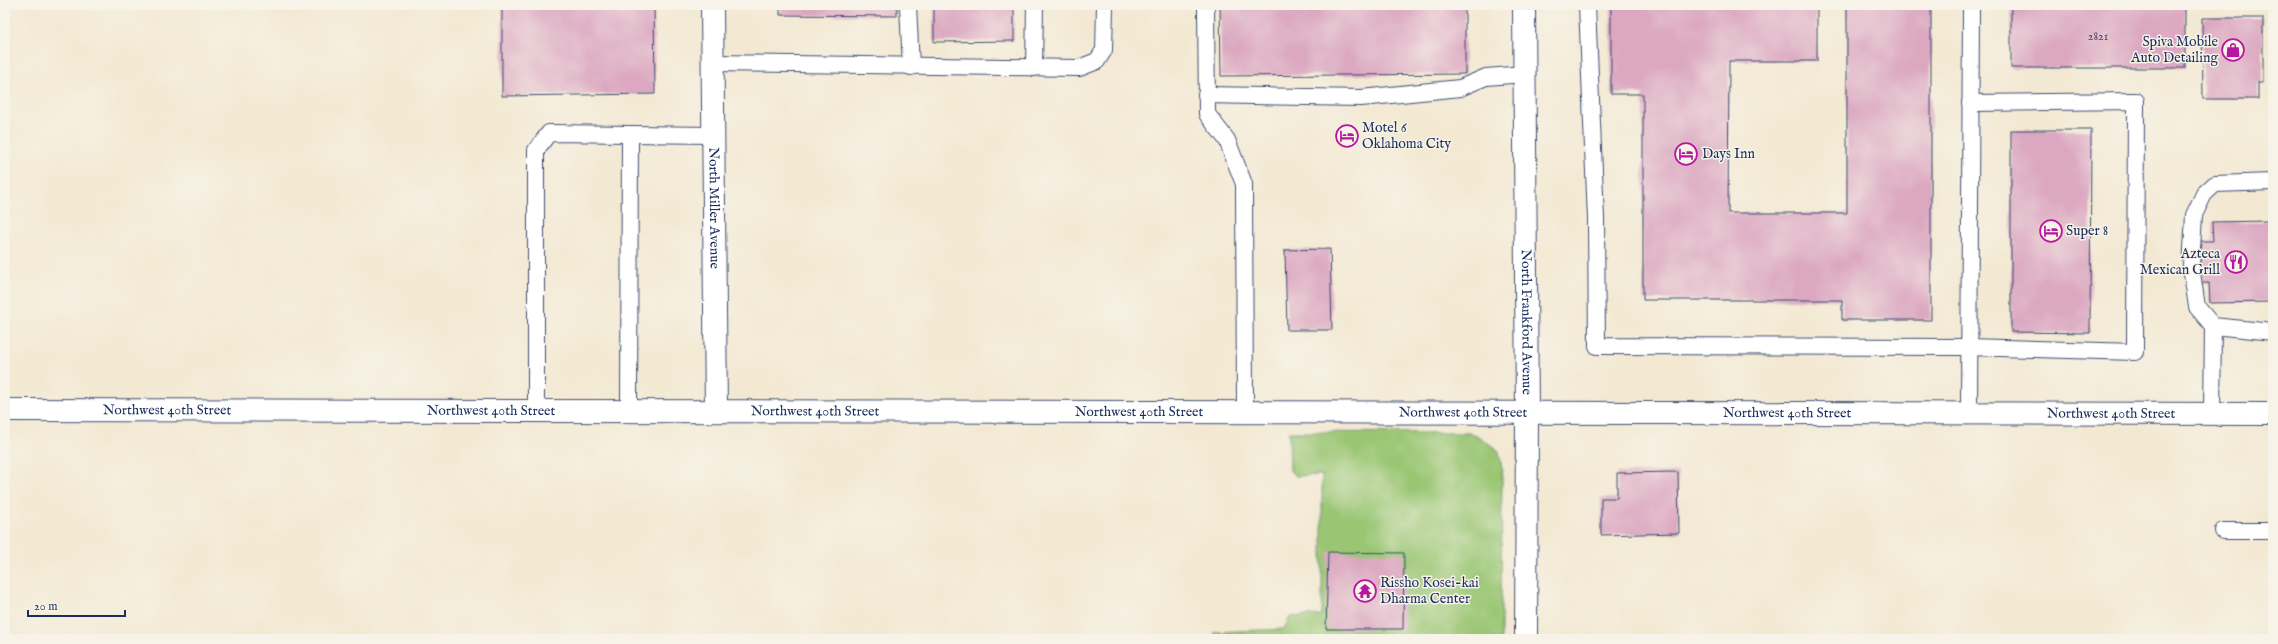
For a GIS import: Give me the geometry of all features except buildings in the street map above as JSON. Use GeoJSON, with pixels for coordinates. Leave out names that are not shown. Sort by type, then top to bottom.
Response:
{"type":"FeatureCollection","features":[{"type":"Feature","properties":{"kind":"street","name":"North Miller Avenue"},"geometry":{"type":"LineString","coordinates":[[712,5],[712,135],[716,410]]}},
{"type":"Feature","properties":{"kind":"street","name":"North Frankford Avenue"},"geometry":{"type":"LineString","coordinates":[[1524,5],[1527,413],[1526,639]]}},
{"type":"Feature","properties":{"kind":"street","name":"Northwest 40th Street"},"geometry":{"type":"LineString","coordinates":[[5,410],[716,410],[2273,414]]}},
{"type":"Feature","properties":{"kind":"lane"},"geometry":{"type":"LineString","coordinates":[[908,5],[911,67]]}},
{"type":"Feature","properties":{"kind":"lane"},"geometry":{"type":"LineString","coordinates":[[1034,68],[1035,5]]}},
{"type":"Feature","properties":{"kind":"lane"},"geometry":{"type":"LineString","coordinates":[[712,63],[911,67],[1079,68],[1097,61],[1104,50],[1105,5]]}},
{"type":"Feature","properties":{"kind":"lane"},"geometry":{"type":"LineString","coordinates":[[1206,5],[1207,114],[1227,140],[1244,184],[1245,412]]}},
{"type":"Feature","properties":{"kind":"lane"},"geometry":{"type":"LineString","coordinates":[[1587,5],[1596,219],[1597,346],[1968,347],[2135,352],[2136,101],[1970,103]]}},
{"type":"Feature","properties":{"kind":"lane"},"geometry":{"type":"LineString","coordinates":[[1969,413],[1970,5]]}},
{"type":"Feature","properties":{"kind":"lane"},"geometry":{"type":"LineString","coordinates":[[1206,95],[1361,98],[1460,88],[1486,77],[1524,74]]}},
{"type":"Feature","properties":{"kind":"lane"},"geometry":{"type":"LineString","coordinates":[[536,410],[536,150],[549,133],[712,135]]}},
{"type":"Feature","properties":{"kind":"lane"},"geometry":{"type":"LineString","coordinates":[[629,410],[630,134]]}},
{"type":"Feature","properties":{"kind":"lane"},"geometry":{"type":"LineString","coordinates":[[2212,414],[2213,326],[2197,307],[2191,266],[2194,214],[2204,194],[2216,184],[2273,182]]}},
{"type":"Feature","properties":{"kind":"lane"},"geometry":{"type":"LineString","coordinates":[[2213,326],[2273,332]]}},
{"type":"Feature","properties":{"kind":"lane"},"geometry":{"type":"LineString","coordinates":[[2223,531],[2273,531]]}},
{"type":"Feature","properties":{"kind":"green space"},"geometry":{"type":"Polygon","coordinates":[[[1289,432],[1469,433],[1481,438],[1499,451],[1502,470],[1501,639],[1215,639],[1214,632],[1284,629],[1290,617],[1322,615],[1322,475],[1296,476],[1290,471],[1289,432]]]}},
{"type":"Feature","properties":{"kind":"place","name":"Spiva Mobile Auto Detailing"},"geometry":{"type":"Point","coordinates":[2233,50]}},
{"type":"Feature","properties":{"kind":"place","name":"Motel 6 Oklahoma City"},"geometry":{"type":"Point","coordinates":[1347,136]}},
{"type":"Feature","properties":{"kind":"place","name":"Days Inn"},"geometry":{"type":"Point","coordinates":[1686,154]}},
{"type":"Feature","properties":{"kind":"place","name":"Super 8"},"geometry":{"type":"Point","coordinates":[2051,231]}},
{"type":"Feature","properties":{"kind":"place","name":"Azteca Mexican Grill"},"geometry":{"type":"Point","coordinates":[2236,262]}},
{"type":"Feature","properties":{"kind":"place","name":"Rissho Kosei-kai Dharma Center"},"geometry":{"type":"Point","coordinates":[1365,591]}}]}
